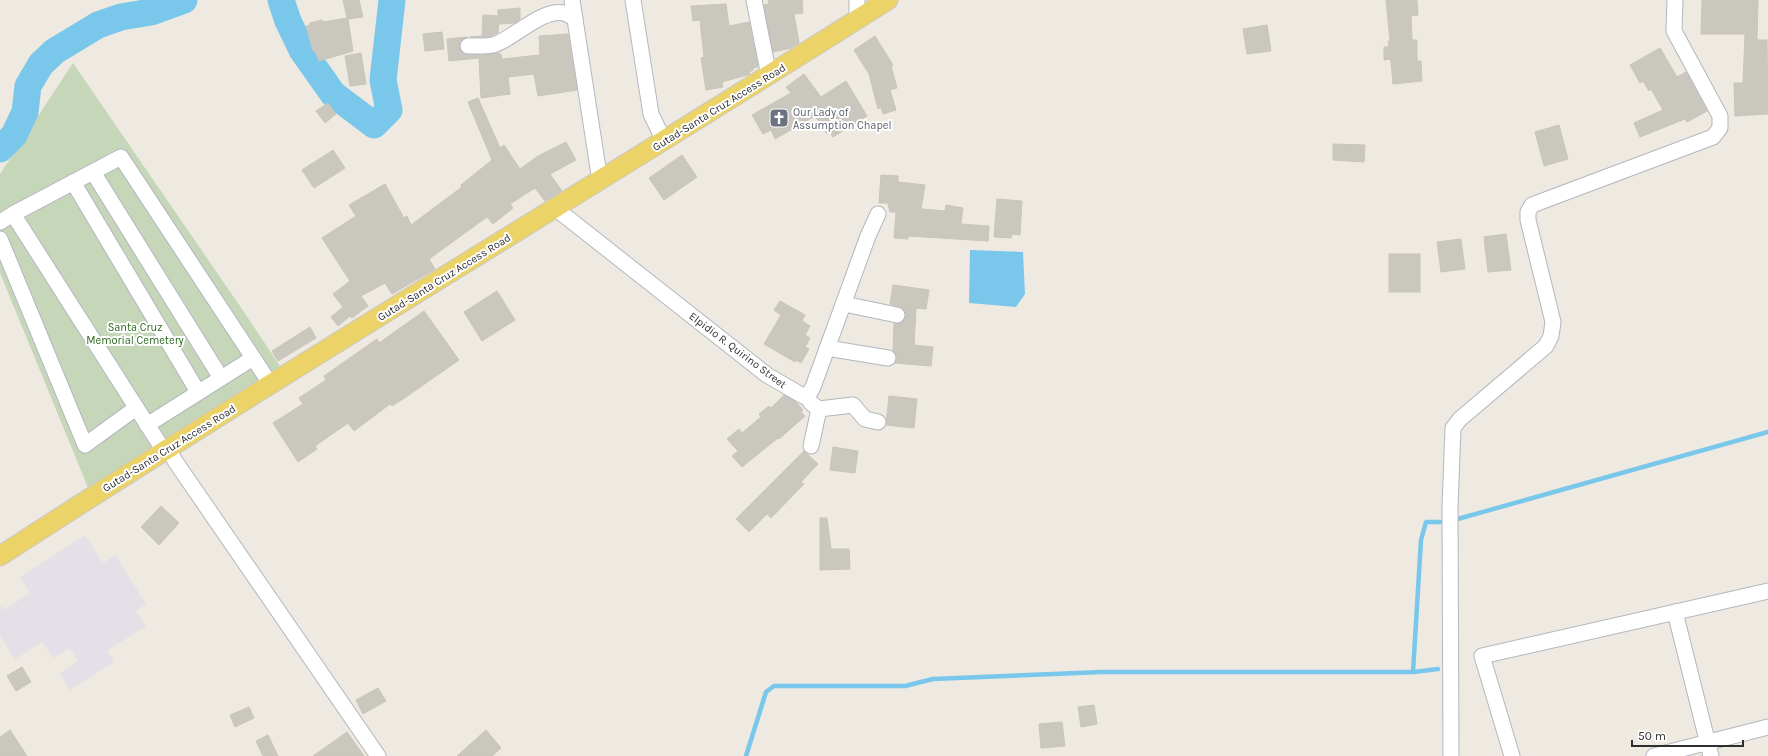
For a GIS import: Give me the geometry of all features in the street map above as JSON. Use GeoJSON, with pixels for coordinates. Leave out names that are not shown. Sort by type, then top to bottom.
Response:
{"type":"FeatureCollection","features":[{"type":"Feature","properties":{"kind":"main road","name":"Gutad-Santa Cruz Access Road"},"geometry":{"type":"LineString","coordinates":[[0,556],[166,449],[664,142],[888,0]]}},
{"type":"Feature","properties":{"kind":"street"},"geometry":{"type":"LineString","coordinates":[[572,0],[600,181]]}},
{"type":"Feature","properties":{"kind":"street"},"geometry":{"type":"LineString","coordinates":[[633,0],[651,114],[664,142]]}},
{"type":"Feature","properties":{"kind":"street"},"geometry":{"type":"LineString","coordinates":[[754,0],[769,76]]}},
{"type":"Feature","properties":{"kind":"street"},"geometry":{"type":"LineString","coordinates":[[857,0],[858,20]]}},
{"type":"Feature","properties":{"kind":"street"},"geometry":{"type":"LineString","coordinates":[[1451,756],[1450,506],[1453,428],[1456,423],[1546,346],[1551,336],[1553,322],[1528,220],[1528,212],[1532,205],[1713,137],[1720,128],[1720,116],[1674,31],[1675,0]]}},
{"type":"Feature","properties":{"kind":"street"},"geometry":{"type":"LineString","coordinates":[[468,46],[495,45],[513,36],[537,19],[554,14],[564,13],[575,19]]}},
{"type":"Feature","properties":{"kind":"street"},"geometry":{"type":"LineString","coordinates":[[271,384],[121,157],[6,218],[147,425],[175,461],[378,756]]}},
{"type":"Feature","properties":{"kind":"street"},"geometry":{"type":"LineString","coordinates":[[93,172],[221,378]]}},
{"type":"Feature","properties":{"kind":"street"},"geometry":{"type":"LineString","coordinates":[[73,182],[198,392]]}},
{"type":"Feature","properties":{"kind":"street","name":"Elpidio R. Quirino Street"},"geometry":{"type":"LineString","coordinates":[[555,208],[767,375],[800,395],[806,395]]}},
{"type":"Feature","properties":{"kind":"street"},"geometry":{"type":"LineString","coordinates":[[878,214],[868,236],[813,387],[806,395],[819,409],[853,405],[865,419],[878,422]]}},
{"type":"Feature","properties":{"kind":"street"},"geometry":{"type":"LineString","coordinates":[[0,239],[85,445],[136,408]]}},
{"type":"Feature","properties":{"kind":"street"},"geometry":{"type":"LineString","coordinates":[[844,304],[897,315]]}},
{"type":"Feature","properties":{"kind":"street"},"geometry":{"type":"LineString","coordinates":[[828,348],[888,358]]}},
{"type":"Feature","properties":{"kind":"street"},"geometry":{"type":"LineString","coordinates":[[147,425],[253,358]]}},
{"type":"Feature","properties":{"kind":"street"},"geometry":{"type":"LineString","coordinates":[[811,446],[819,409]]}},
{"type":"Feature","properties":{"kind":"street"},"geometry":{"type":"LineString","coordinates":[[1512,756],[1482,656],[1768,591]]}},
{"type":"Feature","properties":{"kind":"street"},"geometry":{"type":"LineString","coordinates":[[1675,612],[1709,749]]}},
{"type":"Feature","properties":{"kind":"street"},"geometry":{"type":"LineString","coordinates":[[1654,756],[1709,749],[1768,727]]}},
{"type":"Feature","properties":{"kind":"shaded area"},"geometry":{"type":"Polygon","coordinates":[[[85,535],[103,563],[115,555],[146,604],[136,611],[146,626],[107,651],[114,662],[70,690],[60,673],[78,661],[70,648],[53,658],[42,642],[15,659],[0,636],[0,605],[4,610],[30,593],[20,577],[85,535]]]}},
{"type":"Feature","properties":{"kind":"green space","name":"Santa Cruz Memorial Cemetery"},"geometry":{"type":"Polygon","coordinates":[[[73,63],[280,366],[89,490],[0,273],[0,174],[73,63]]]}},
{"type":"Feature","properties":{"kind":"water"},"geometry":{"type":"Polygon","coordinates":[[[970,250],[1023,252],[1025,294],[1016,307],[969,303],[970,250]]]}},
{"type":"Feature","properties":{"kind":"building"},"geometry":{"type":"Polygon","coordinates":[[[343,0],[359,0],[363,17],[348,19],[353,51],[319,61],[315,51],[313,51],[306,26],[310,25],[310,23],[322,20],[323,22],[347,18],[343,0]]]}},
{"type":"Feature","properties":{"kind":"building"},"geometry":{"type":"Polygon","coordinates":[[[768,0],[802,0],[803,13],[794,14],[799,43],[791,48],[773,52],[764,5],[769,4],[768,0]]]}},
{"type":"Feature","properties":{"kind":"building"},"geometry":{"type":"Polygon","coordinates":[[[1386,0],[1417,0],[1418,15],[1411,16],[1412,40],[1417,40],[1417,61],[1421,61],[1422,81],[1393,84],[1391,61],[1389,59],[1384,60],[1384,47],[1389,47],[1388,41],[1390,41],[1386,0]]]}},
{"type":"Feature","properties":{"kind":"building"},"geometry":{"type":"Polygon","coordinates":[[[1702,0],[1758,0],[1757,40],[1767,40],[1768,114],[1735,116],[1734,83],[1743,83],[1745,34],[1701,34],[1702,0]]]}},
{"type":"Feature","properties":{"kind":"building"},"geometry":{"type":"Polygon","coordinates":[[[726,4],[729,26],[749,22],[758,67],[753,68],[753,70],[749,72],[750,74],[722,82],[723,87],[706,90],[701,58],[704,57],[700,20],[693,21],[691,6],[726,4]]]}},
{"type":"Feature","properties":{"kind":"building"},"geometry":{"type":"Polygon","coordinates":[[[520,8],[520,19],[515,23],[499,24],[499,21],[498,33],[488,37],[470,37],[482,36],[483,15],[498,16],[498,10],[520,8]]]}},
{"type":"Feature","properties":{"kind":"building"},"geometry":{"type":"Polygon","coordinates":[[[1267,25],[1271,51],[1247,54],[1243,29],[1267,25]]]}},
{"type":"Feature","properties":{"kind":"building"},"geometry":{"type":"Polygon","coordinates":[[[442,32],[444,49],[425,51],[423,34],[442,32]]]}},
{"type":"Feature","properties":{"kind":"building"},"geometry":{"type":"Polygon","coordinates":[[[568,34],[577,90],[538,96],[534,74],[508,77],[510,94],[481,98],[479,58],[449,61],[447,39],[467,37],[460,41],[459,46],[463,54],[483,55],[498,53],[501,54],[502,59],[540,55],[539,36],[568,34]]]}},
{"type":"Feature","properties":{"kind":"building"},"geometry":{"type":"Polygon","coordinates":[[[875,36],[893,65],[891,66],[897,88],[890,90],[896,110],[883,114],[881,107],[878,109],[869,74],[854,50],[875,36]]]}},
{"type":"Feature","properties":{"kind":"building"},"geometry":{"type":"Polygon","coordinates":[[[1660,48],[1677,77],[1686,72],[1707,111],[1687,122],[1685,119],[1640,137],[1634,123],[1663,110],[1651,89],[1649,91],[1643,81],[1640,83],[1630,65],[1660,48]]]}},
{"type":"Feature","properties":{"kind":"building"},"geometry":{"type":"Polygon","coordinates":[[[361,53],[366,84],[350,86],[345,56],[361,53]]]}},
{"type":"Feature","properties":{"kind":"building"},"geometry":{"type":"Polygon","coordinates":[[[804,74],[821,97],[846,81],[867,116],[833,137],[830,132],[827,134],[815,116],[775,139],[771,130],[763,134],[752,115],[791,93],[786,87],[804,74]]]}},
{"type":"Feature","properties":{"kind":"building"},"geometry":{"type":"Polygon","coordinates":[[[478,98],[500,148],[504,145],[520,169],[538,156],[566,142],[576,160],[550,174],[562,191],[545,201],[535,188],[510,204],[513,208],[493,224],[487,217],[429,259],[435,269],[392,294],[385,283],[361,296],[368,306],[352,318],[350,316],[338,326],[331,317],[343,307],[333,294],[350,281],[322,238],[356,216],[349,205],[385,184],[404,218],[407,216],[411,225],[462,187],[461,185],[492,160],[468,102],[478,98]]]}},
{"type":"Feature","properties":{"kind":"building"},"geometry":{"type":"Polygon","coordinates":[[[328,103],[336,114],[325,123],[316,111],[328,103]]]}},
{"type":"Feature","properties":{"kind":"building"},"geometry":{"type":"Polygon","coordinates":[[[1559,125],[1568,159],[1544,166],[1535,132],[1559,125]]]}},
{"type":"Feature","properties":{"kind":"building"},"geometry":{"type":"Polygon","coordinates":[[[1333,144],[1365,145],[1364,162],[1333,160],[1333,144]]]}},
{"type":"Feature","properties":{"kind":"building"},"geometry":{"type":"Polygon","coordinates":[[[333,150],[345,168],[314,188],[302,170],[333,150]]]}},
{"type":"Feature","properties":{"kind":"building"},"geometry":{"type":"Polygon","coordinates":[[[682,155],[697,177],[664,200],[649,178],[682,155]]]}},
{"type":"Feature","properties":{"kind":"building"},"geometry":{"type":"Polygon","coordinates":[[[881,175],[898,176],[898,182],[925,185],[921,209],[945,211],[946,205],[963,208],[961,224],[989,226],[988,241],[908,236],[908,239],[894,238],[896,212],[890,212],[888,203],[879,203],[881,175]]]}},
{"type":"Feature","properties":{"kind":"building"},"geometry":{"type":"Polygon","coordinates":[[[997,199],[1022,201],[1020,235],[1012,234],[1011,238],[994,237],[997,199]]]}},
{"type":"Feature","properties":{"kind":"building"},"geometry":{"type":"Polygon","coordinates":[[[1506,234],[1511,270],[1488,272],[1484,237],[1506,234]]]}},
{"type":"Feature","properties":{"kind":"building"},"geometry":{"type":"Polygon","coordinates":[[[1461,239],[1465,269],[1441,272],[1437,242],[1461,239]]]}},
{"type":"Feature","properties":{"kind":"building"},"geometry":{"type":"Polygon","coordinates":[[[1389,254],[1420,254],[1420,292],[1389,292],[1389,254]]]}},
{"type":"Feature","properties":{"kind":"building"},"geometry":{"type":"Polygon","coordinates":[[[893,285],[929,290],[926,309],[916,308],[914,345],[933,347],[931,366],[895,363],[897,359],[893,351],[894,324],[900,323],[906,316],[903,308],[890,304],[893,285]]]}},
{"type":"Feature","properties":{"kind":"building"},"geometry":{"type":"Polygon","coordinates":[[[497,291],[515,320],[482,341],[464,312],[497,291]]]}},
{"type":"Feature","properties":{"kind":"building"},"geometry":{"type":"Polygon","coordinates":[[[780,301],[805,315],[802,321],[810,326],[805,335],[810,338],[805,347],[809,349],[801,363],[796,360],[795,362],[764,344],[781,315],[774,310],[780,301]]]}},
{"type":"Feature","properties":{"kind":"building"},"geometry":{"type":"Polygon","coordinates":[[[424,311],[459,360],[392,406],[390,404],[354,431],[348,423],[315,446],[317,449],[298,462],[273,423],[303,404],[299,398],[326,380],[324,376],[377,339],[379,343],[424,311]]]}},
{"type":"Feature","properties":{"kind":"building"},"geometry":{"type":"Polygon","coordinates":[[[310,327],[316,338],[278,361],[272,351],[310,327]]]}},
{"type":"Feature","properties":{"kind":"building"},"geometry":{"type":"Polygon","coordinates":[[[784,395],[796,402],[803,410],[801,412],[805,416],[779,439],[778,438],[742,467],[732,456],[738,451],[727,439],[739,429],[742,433],[761,417],[759,414],[769,406],[771,408],[784,395]]]}},
{"type":"Feature","properties":{"kind":"building"},"geometry":{"type":"Polygon","coordinates":[[[889,396],[917,399],[914,428],[886,425],[889,396]]]}},
{"type":"Feature","properties":{"kind":"building"},"geometry":{"type":"Polygon","coordinates":[[[833,447],[858,451],[855,473],[830,470],[833,447]]]}},
{"type":"Feature","properties":{"kind":"building"},"geometry":{"type":"Polygon","coordinates":[[[804,451],[818,464],[801,482],[804,484],[771,518],[767,514],[749,532],[736,519],[804,451]]]}},
{"type":"Feature","properties":{"kind":"building"},"geometry":{"type":"Polygon","coordinates":[[[161,506],[179,523],[159,545],[141,527],[161,506]]]}},
{"type":"Feature","properties":{"kind":"building"},"geometry":{"type":"Polygon","coordinates":[[[820,518],[827,518],[831,549],[849,549],[850,569],[820,570],[820,518]]]}},
{"type":"Feature","properties":{"kind":"building"},"geometry":{"type":"Polygon","coordinates":[[[22,667],[31,682],[16,691],[7,676],[22,667]]]}},
{"type":"Feature","properties":{"kind":"building"},"geometry":{"type":"Polygon","coordinates":[[[378,688],[386,701],[363,714],[356,700],[378,688]]]}},
{"type":"Feature","properties":{"kind":"building"},"geometry":{"type":"Polygon","coordinates":[[[1094,705],[1097,724],[1081,727],[1078,707],[1094,705]]]}},
{"type":"Feature","properties":{"kind":"building"},"geometry":{"type":"Polygon","coordinates":[[[249,707],[254,718],[235,727],[230,715],[249,707]]]}},
{"type":"Feature","properties":{"kind":"building"},"geometry":{"type":"Polygon","coordinates":[[[1062,722],[1065,746],[1041,748],[1039,724],[1062,722]]]}},
{"type":"Feature","properties":{"kind":"building"},"geometry":{"type":"Polygon","coordinates":[[[10,730],[27,756],[0,756],[0,737],[10,730]]]}},
{"type":"Feature","properties":{"kind":"building"},"geometry":{"type":"Polygon","coordinates":[[[486,730],[501,748],[492,756],[457,756],[486,730]]]}},
{"type":"Feature","properties":{"kind":"building"},"geometry":{"type":"Polygon","coordinates":[[[347,732],[364,756],[313,756],[347,732]]]}},
{"type":"Feature","properties":{"kind":"building"},"geometry":{"type":"Polygon","coordinates":[[[268,735],[278,756],[263,756],[256,741],[268,735]]]}},
{"type":"Feature","properties":{"kind":"waterway"},"geometry":{"type":"LineString","coordinates":[[0,149],[14,135],[25,112],[28,86],[41,64],[55,51],[98,25],[121,17],[151,12],[184,0]]}},
{"type":"Feature","properties":{"kind":"waterway"},"geometry":{"type":"LineString","coordinates":[[281,0],[288,21],[302,50],[333,94],[374,125],[389,110],[383,80],[392,0]]}},
{"type":"Feature","properties":{"kind":"waterway"},"geometry":{"type":"LineString","coordinates":[[1413,672],[1421,540],[1426,522],[1447,522],[1768,432]]}},
{"type":"Feature","properties":{"kind":"waterway"},"geometry":{"type":"LineString","coordinates":[[746,756],[766,692],[774,686],[905,686],[933,679],[1102,672],[1413,672],[1438,669]]}},
{"type":"Feature","properties":{"kind":"place","name":"Our Lady of Assumption Chapel"},"geometry":{"type":"Point","coordinates":[779,118]}}]}
